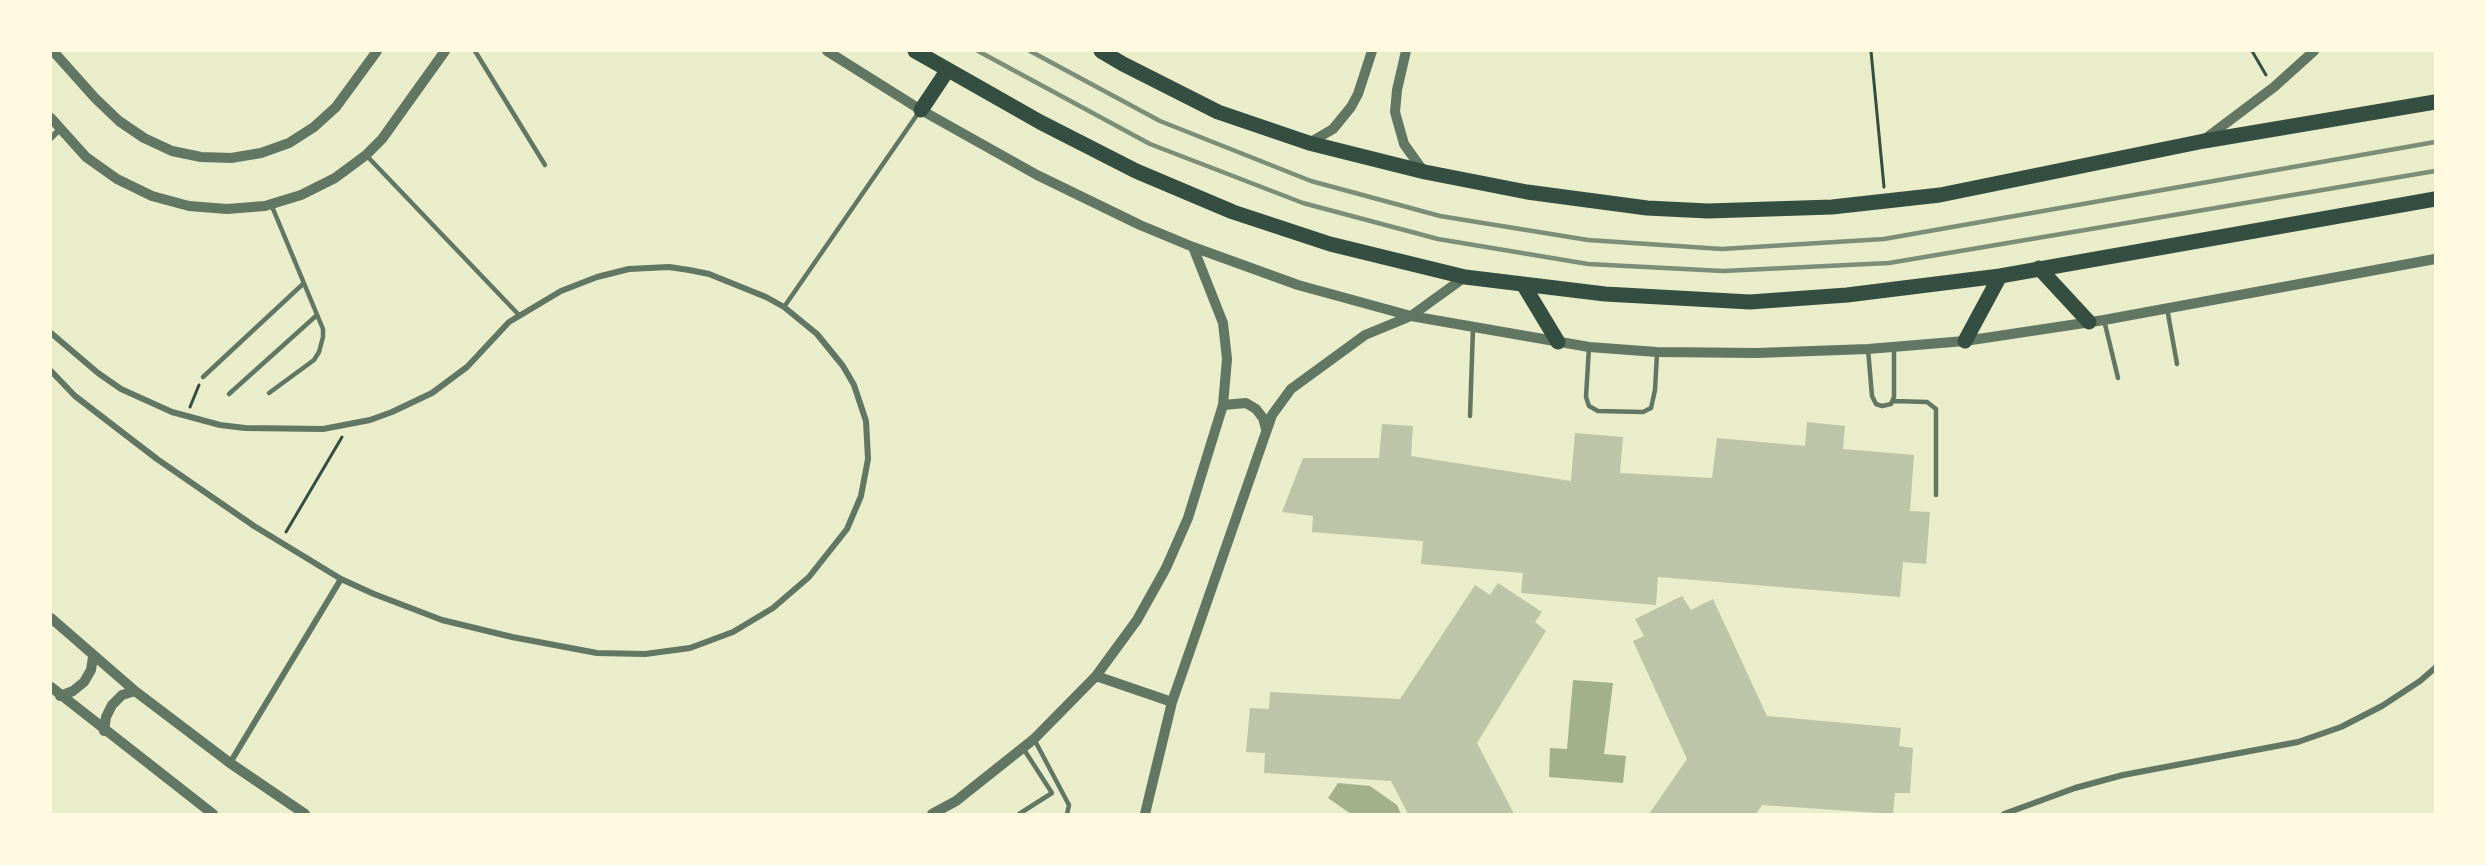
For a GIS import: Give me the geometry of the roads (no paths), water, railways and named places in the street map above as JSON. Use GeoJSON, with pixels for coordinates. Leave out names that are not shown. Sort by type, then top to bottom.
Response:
{"type":"FeatureCollection","features":[{"type":"Feature","properties":{"kind":"main road"},"geometry":{"type":"LineString","coordinates":[[915,51],[1040,122],[1136,171],[1233,212],[1330,244],[1465,277],[1666,298],[1750,302],[1800,300],[2000,276],[2435,199]]}},
{"type":"Feature","properties":{"kind":"main road"},"geometry":{"type":"LineString","coordinates":[[1101,51],[1218,112],[1309,144],[1425,172],[1569,198],[1647,208],[1768,211],[1885,202],[1940,195],[2204,141],[2435,102]]}},
{"type":"Feature","properties":{"kind":"main road"},"geometry":{"type":"LineString","coordinates":[[921,110],[947,71]]}},
{"type":"Feature","properties":{"kind":"main road"},"geometry":{"type":"LineString","coordinates":[[2039,268],[2097,321]]}},
{"type":"Feature","properties":{"kind":"main road"},"geometry":{"type":"LineString","coordinates":[[1965,341],[2000,276]]}},
{"type":"Feature","properties":{"kind":"main road"},"geometry":{"type":"LineString","coordinates":[[1523,284],[1558,342]]}},
{"type":"Feature","properties":{"kind":"street"},"geometry":{"type":"LineString","coordinates":[[54,51],[95,98],[119,121],[144,138],[172,151],[201,157],[231,158],[261,153],[289,143],[314,127],[336,107],[377,51]]}},
{"type":"Feature","properties":{"kind":"street"},"geometry":{"type":"LineString","coordinates":[[51,118],[87,157],[117,180],[152,196],[189,206],[227,209],[271,204],[301,195],[335,178],[366,155],[382,139],[445,51]]}},
{"type":"Feature","properties":{"kind":"street"},"geometry":{"type":"LineString","coordinates":[[827,51],[921,110],[1078,196],[1193,247],[1298,285],[1411,316],[1589,347],[1657,352],[1757,353],[1868,349],[1965,341],[2097,321],[2435,259]]}},
{"type":"Feature","properties":{"kind":"street"},"geometry":{"type":"LineString","coordinates":[[1309,144],[1333,129],[1351,107],[1358,94],[1372,51]]}},
{"type":"Feature","properties":{"kind":"street"},"geometry":{"type":"LineString","coordinates":[[1406,51],[1397,90],[1395,112],[1404,144],[1425,172]]}},
{"type":"Feature","properties":{"kind":"street"},"geometry":{"type":"LineString","coordinates":[[2204,141],[2274,87],[2314,51]]}},
{"type":"Feature","properties":{"kind":"street"},"geometry":{"type":"LineString","coordinates":[[51,138],[60,129]]}},
{"type":"Feature","properties":{"kind":"street"},"geometry":{"type":"LineString","coordinates":[[932,814],[956,801],[1034,739],[1096,676],[1137,620],[1166,568],[1188,518],[1223,405],[1227,359],[1223,323],[1193,247]]}},
{"type":"Feature","properties":{"kind":"street"},"geometry":{"type":"LineString","coordinates":[[51,333],[98,373],[121,389],[146,402],[185,417],[245,428],[296,430],[349,425],[392,412],[432,393],[467,367],[496,334],[519,315],[561,291],[597,277],[629,269],[669,267],[709,274],[747,288],[784,307],[817,334],[843,366],[854,385],[866,421],[868,459],[864,487],[855,513],[835,547],[792,593],[753,621],[712,641],[668,652],[621,655],[597,653],[512,638],[451,622],[399,604],[341,579],[280,543],[200,490],[114,428],[75,396],[51,370]]}},
{"type":"Feature","properties":{"kind":"street"},"geometry":{"type":"LineString","coordinates":[[1145,814],[1172,702],[1272,415],[1290,389],[1365,335],[1411,316],[1465,277]]}},
{"type":"Feature","properties":{"kind":"street"},"geometry":{"type":"LineString","coordinates":[[1223,405],[1246,403],[1256,409],[1263,418],[1266,429]]}},
{"type":"Feature","properties":{"kind":"street"},"geometry":{"type":"LineString","coordinates":[[230,763],[341,579]]}},
{"type":"Feature","properties":{"kind":"street"},"geometry":{"type":"LineString","coordinates":[[51,618],[93,657],[135,691],[230,763],[305,814]]}},
{"type":"Feature","properties":{"kind":"street"},"geometry":{"type":"LineString","coordinates":[[60,696],[74,691],[84,682],[91,670],[93,657]]}},
{"type":"Feature","properties":{"kind":"street"},"geometry":{"type":"LineString","coordinates":[[2004,814],[2075,788],[2123,775],[2298,742],[2341,727],[2382,706],[2420,681],[2435,668]]}},
{"type":"Feature","properties":{"kind":"street"},"geometry":{"type":"LineString","coordinates":[[1096,676],[1172,702]]}},
{"type":"Feature","properties":{"kind":"street"},"geometry":{"type":"LineString","coordinates":[[51,687],[104,731],[213,814]]}},
{"type":"Feature","properties":{"kind":"street"},"geometry":{"type":"LineString","coordinates":[[104,731],[106,717],[112,705],[122,695],[135,691]]}},
{"type":"Feature","properties":{"kind":"lane"},"geometry":{"type":"LineString","coordinates":[[475,51],[545,165]]}},
{"type":"Feature","properties":{"kind":"lane"},"geometry":{"type":"LineString","coordinates":[[784,307],[921,110]]}},
{"type":"Feature","properties":{"kind":"lane"},"geometry":{"type":"LineString","coordinates":[[366,155],[519,315]]}},
{"type":"Feature","properties":{"kind":"lane"},"geometry":{"type":"LineString","coordinates":[[269,393],[307,366],[319,352],[323,337],[317,315],[271,204]]}},
{"type":"Feature","properties":{"kind":"lane"},"geometry":{"type":"LineString","coordinates":[[202,377],[304,283]]}},
{"type":"Feature","properties":{"kind":"lane"},"geometry":{"type":"LineString","coordinates":[[2167,308],[2177,364]]}},
{"type":"Feature","properties":{"kind":"lane"},"geometry":{"type":"LineString","coordinates":[[229,394],[317,315]]}},
{"type":"Feature","properties":{"kind":"lane"},"geometry":{"type":"LineString","coordinates":[[2097,321],[2118,378]]}},
{"type":"Feature","properties":{"kind":"lane"},"geometry":{"type":"LineString","coordinates":[[1470,416],[1473,328]]}},
{"type":"Feature","properties":{"kind":"lane"},"geometry":{"type":"LineString","coordinates":[[1589,347],[1586,402],[1598,411],[1642,412],[1651,408],[1655,390],[1657,352]]}},
{"type":"Feature","properties":{"kind":"lane"},"geometry":{"type":"LineString","coordinates":[[1868,349],[1873,401],[1882,406],[1888,406],[1893,401],[1894,347]]}},
{"type":"Feature","properties":{"kind":"lane"},"geometry":{"type":"LineString","coordinates":[[1893,401],[1927,402],[1936,409],[1936,495]]}},
{"type":"Feature","properties":{"kind":"lane"},"geometry":{"type":"LineString","coordinates":[[1034,739],[1069,805],[1067,814]]}},
{"type":"Feature","properties":{"kind":"lane"},"geometry":{"type":"LineString","coordinates":[[1023,748],[1052,793]]}},
{"type":"Feature","properties":{"kind":"lane"},"geometry":{"type":"LineString","coordinates":[[1021,813],[1060,788]]}},
{"type":"Feature","properties":{"kind":"railway"},"geometry":{"type":"LineString","coordinates":[[978,51],[1150,144],[1303,203],[1438,239],[1588,264],[1723,271],[1889,263],[2435,171]]}},
{"type":"Feature","properties":{"kind":"railway"},"geometry":{"type":"LineString","coordinates":[[1030,51],[1160,121],[1311,181],[1440,216],[1588,240],[1722,249],[1884,239],[2435,142]]}}]}
